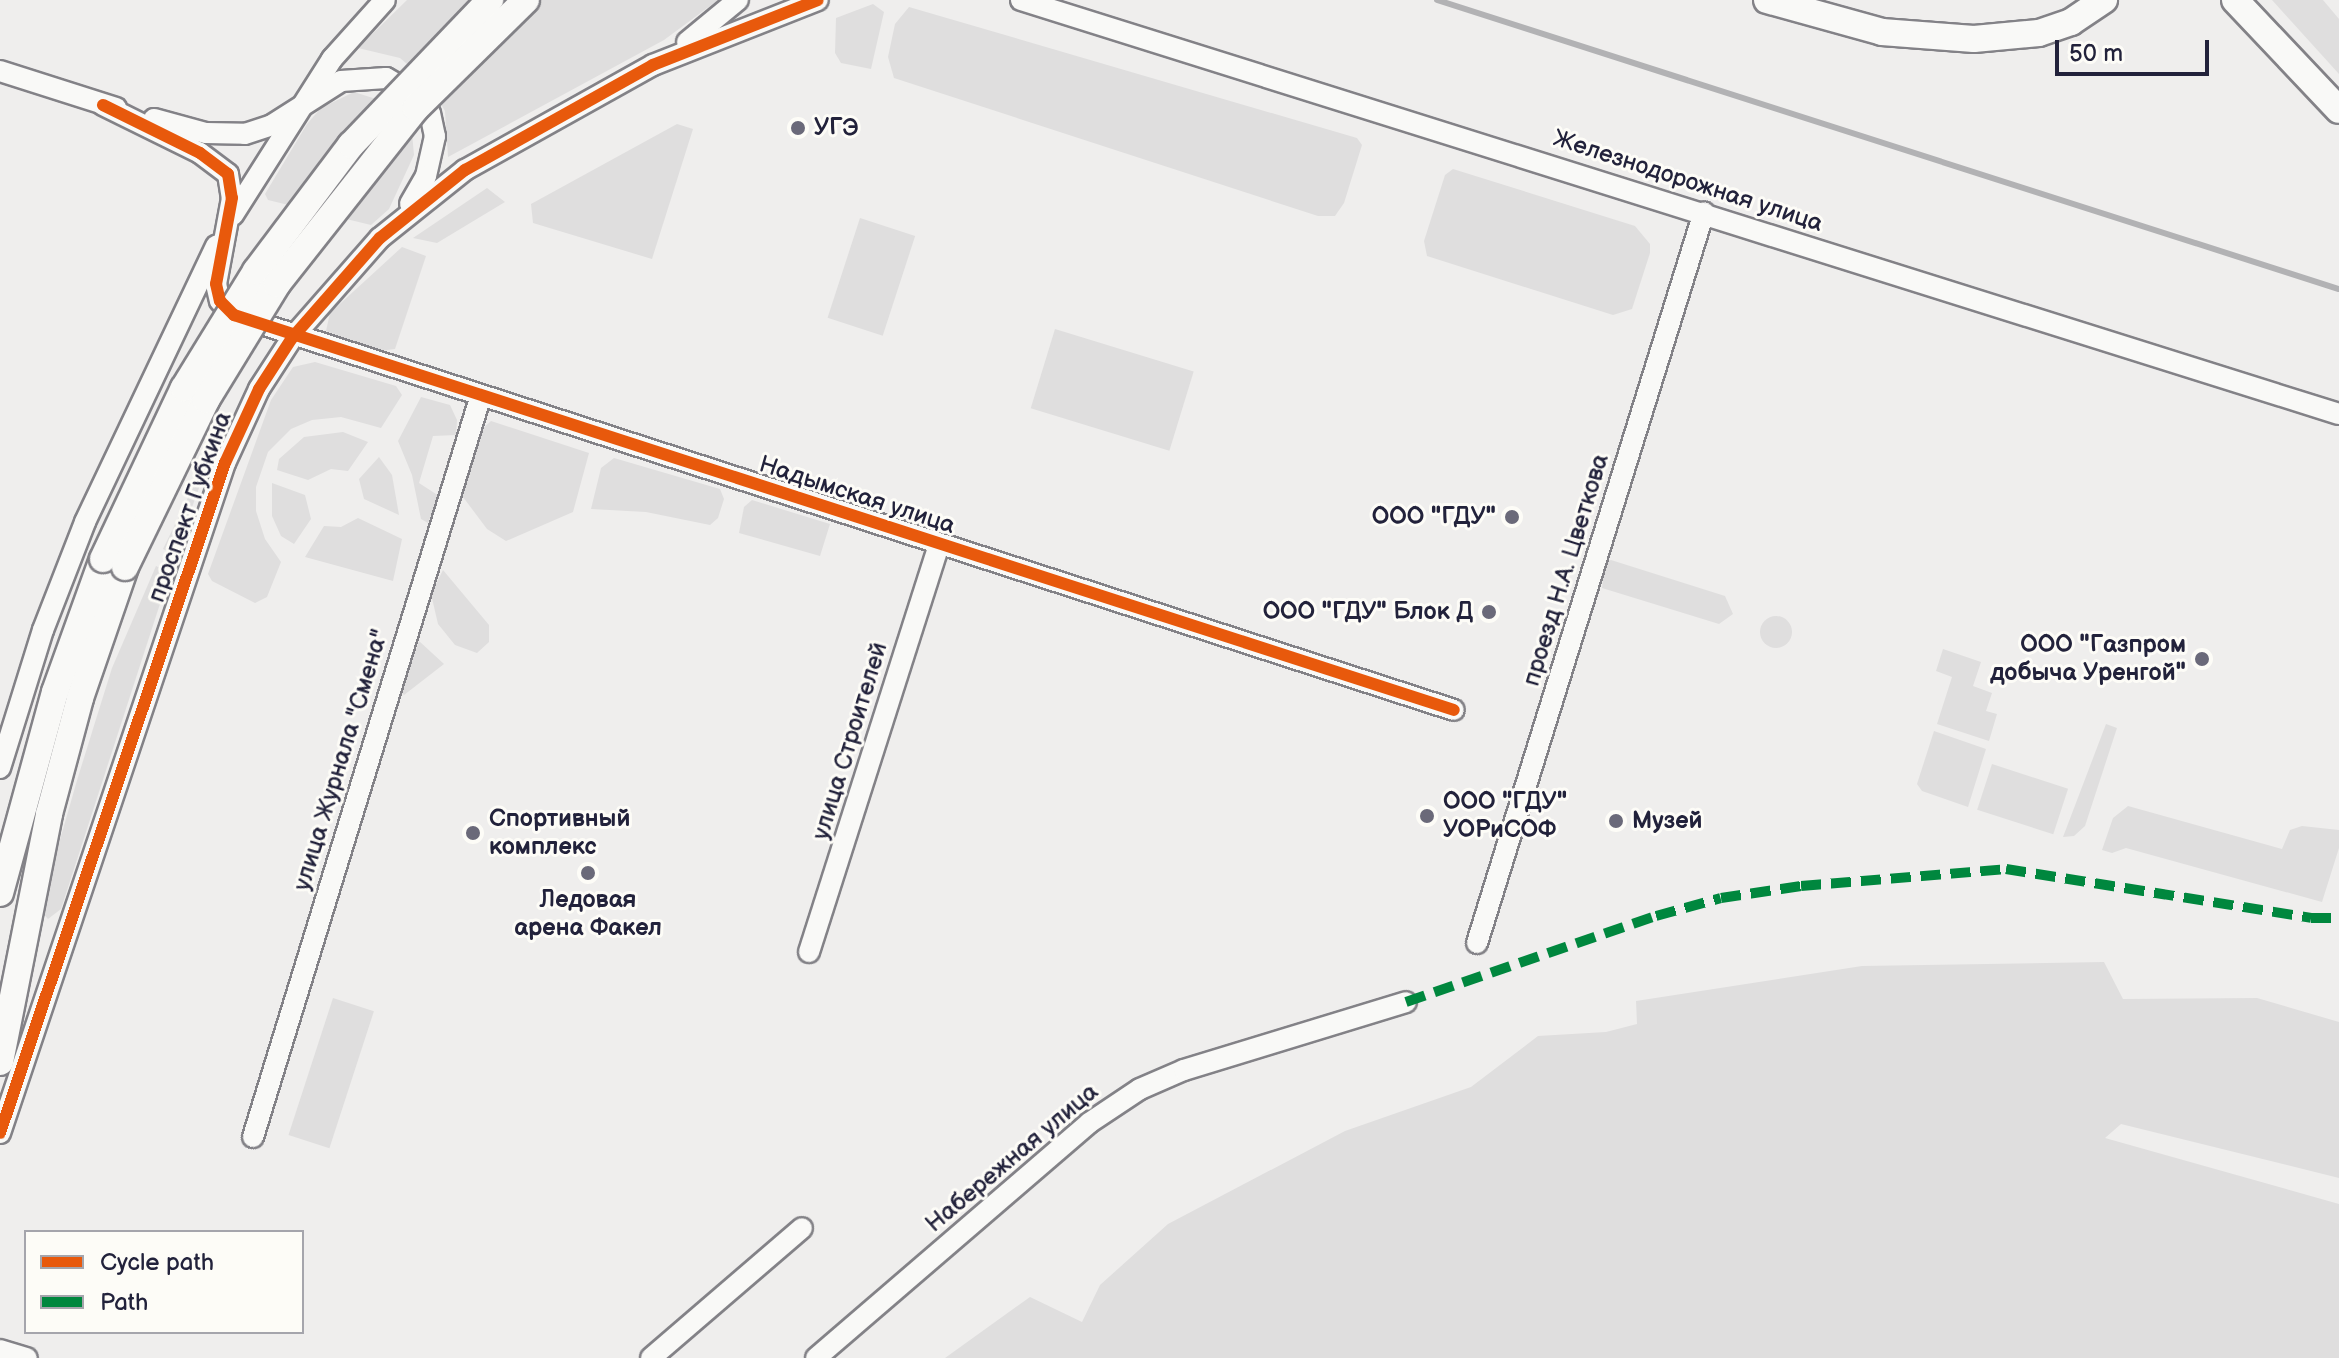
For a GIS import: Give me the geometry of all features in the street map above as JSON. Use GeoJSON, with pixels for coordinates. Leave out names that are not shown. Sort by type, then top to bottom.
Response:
{"type":"FeatureCollection","features":[{"type":"Feature","properties":{"kind":"main road"},"geometry":{"type":"LineString","coordinates":[[0,893],[26,793],[184,388],[256,271],[351,145],[490,0]]}},
{"type":"Feature","properties":{"kind":"main road"},"geometry":{"type":"LineString","coordinates":[[0,1062],[49,814],[114,563],[198,414],[277,284],[407,119],[526,0]]}},
{"type":"Feature","properties":{"kind":"main road"},"geometry":{"type":"LineString","coordinates":[[1767,0],[1882,32],[1974,39],[2039,33],[2071,22],[2104,0]]}},
{"type":"Feature","properties":{"kind":"main road"},"geometry":{"type":"LineString","coordinates":[[2235,0],[2339,110]]}},
{"type":"Feature","properties":{"kind":"main road"},"geometry":{"type":"LineString","coordinates":[[2247,0],[2257,26]]}},
{"type":"Feature","properties":{"kind":"street"},"geometry":{"type":"LineString","coordinates":[[0,768],[43,630],[85,522],[189,293],[296,112],[332,59],[385,0]]}},
{"type":"Feature","properties":{"kind":"street"},"geometry":{"type":"LineString","coordinates":[[653,65],[716,22],[738,0]]}},
{"type":"Feature","properties":{"kind":"street"},"geometry":{"type":"LineString","coordinates":[[653,65],[818,0]]}},
{"type":"Feature","properties":{"kind":"street","name":"Железнодорожная улица"},"geometry":{"type":"LineString","coordinates":[[1021,0],[1704,212],[2339,414]]}},
{"type":"Feature","properties":{"kind":"street","name":"проспект Губкина"},"geometry":{"type":"LineString","coordinates":[[0,1133],[225,463],[259,389],[292,338],[333,287],[399,220],[436,189],[510,142],[653,65]]}},
{"type":"Feature","properties":{"kind":"street"},"geometry":{"type":"LineString","coordinates":[[0,71],[103,105],[219,135],[261,131],[352,77],[386,78],[417,96],[430,113],[432,158],[399,220]]}},
{"type":"Feature","properties":{"kind":"street","name":"Надымская улица"},"geometry":{"type":"LineString","coordinates":[[103,105],[218,164],[232,184],[216,284],[220,301],[234,315],[292,338],[1454,710]]}},
{"type":"Feature","properties":{"kind":"street","name":"проезд Н.А. Цветкова"},"geometry":{"type":"LineString","coordinates":[[1477,943],[1704,212]]}},
{"type":"Feature","properties":{"kind":"street","name":"улица Журнала \"Смена\""},"geometry":{"type":"LineString","coordinates":[[253,1137],[480,398]]}},
{"type":"Feature","properties":{"kind":"street","name":"улица Строителей"},"geometry":{"type":"LineString","coordinates":[[809,952],[939,544]]}},
{"type":"Feature","properties":{"kind":"street","name":"Набережная улица"},"geometry":{"type":"LineString","coordinates":[[816,1358],[1089,1123],[1140,1089],[1184,1070],[1406,1002]]}},
{"type":"Feature","properties":{"kind":"street"},"geometry":{"type":"LineString","coordinates":[[651,1358],[802,1228]]}},
{"type":"Feature","properties":{"kind":"street"},"geometry":{"type":"LineString","coordinates":[[0,1350],[27,1358]]}},
{"type":"Feature","properties":{"kind":"shaded area"},"geometry":{"type":"Polygon","coordinates":[[[407,0],[718,0],[664,40],[448,157],[445,111],[428,82],[400,58],[358,48],[407,0]]]}},
{"type":"Feature","properties":{"kind":"shaded area"},"geometry":{"type":"Polygon","coordinates":[[[2272,0],[2323,0],[2339,19],[2339,74],[2272,0]]]}},
{"type":"Feature","properties":{"kind":"shaded area"},"geometry":{"type":"Polygon","coordinates":[[[873,4],[884,12],[871,69],[841,63],[835,53],[836,18],[873,4]]]}},
{"type":"Feature","properties":{"kind":"shaded area"},"geometry":{"type":"Polygon","coordinates":[[[909,7],[1357,138],[1362,145],[1344,203],[1335,216],[1318,216],[894,78],[888,57],[895,24],[909,7]]]}},
{"type":"Feature","properties":{"kind":"shaded area"},"geometry":{"type":"Polygon","coordinates":[[[354,92],[395,105],[411,122],[414,155],[389,209],[371,225],[268,200],[265,194],[307,124],[321,108],[354,92]]]}},
{"type":"Feature","properties":{"kind":"shaded area"},"geometry":{"type":"Polygon","coordinates":[[[677,124],[693,129],[652,259],[533,223],[531,204],[677,124]]]}},
{"type":"Feature","properties":{"kind":"shaded area"},"geometry":{"type":"Polygon","coordinates":[[[1453,169],[1635,226],[1650,244],[1650,253],[1632,309],[1613,315],[1427,256],[1424,241],[1445,175],[1453,169]]]}},
{"type":"Feature","properties":{"kind":"shaded area"},"geometry":{"type":"Polygon","coordinates":[[[487,188],[505,202],[437,243],[413,238],[487,188]]]}},
{"type":"Feature","properties":{"kind":"shaded area"},"geometry":{"type":"Polygon","coordinates":[[[860,218],[915,236],[883,336],[828,318],[860,218]]]}},
{"type":"Feature","properties":{"kind":"shaded area"},"geometry":{"type":"Polygon","coordinates":[[[402,247],[426,256],[395,349],[378,351],[326,331],[330,313],[402,247]]]}},
{"type":"Feature","properties":{"kind":"shaded area"},"geometry":{"type":"Polygon","coordinates":[[[1055,329],[1194,371],[1169,451],[1031,408],[1055,329]]]}},
{"type":"Feature","properties":{"kind":"shaded area"},"geometry":{"type":"Polygon","coordinates":[[[315,362],[396,386],[402,395],[381,428],[341,417],[312,420],[291,429],[268,452],[256,487],[256,511],[265,539],[281,562],[267,597],[255,603],[212,581],[208,574],[271,400],[293,367],[315,362]]]}},
{"type":"Feature","properties":{"kind":"shaded area"},"geometry":{"type":"Polygon","coordinates":[[[421,397],[450,405],[457,420],[456,435],[433,436],[419,483],[439,496],[428,523],[421,519],[412,475],[398,441],[421,397]]]}},
{"type":"Feature","properties":{"kind":"shaded area"},"geometry":{"type":"Polygon","coordinates":[[[491,421],[589,453],[573,512],[506,541],[487,529],[460,493],[480,431],[491,421]]]}},
{"type":"Feature","properties":{"kind":"shaded area"},"geometry":{"type":"Polygon","coordinates":[[[343,432],[368,442],[348,471],[331,469],[308,480],[277,470],[279,459],[304,437],[343,432]]]}},
{"type":"Feature","properties":{"kind":"shaded area"},"geometry":{"type":"Polygon","coordinates":[[[218,436],[191,510],[176,555],[163,549],[218,436]]]}},
{"type":"Feature","properties":{"kind":"shaded area"},"geometry":{"type":"Polygon","coordinates":[[[379,457],[392,475],[399,515],[364,499],[359,479],[379,457]]]}},
{"type":"Feature","properties":{"kind":"shaded area"},"geometry":{"type":"Polygon","coordinates":[[[614,458],[720,489],[724,499],[718,518],[710,525],[646,512],[591,509],[601,468],[614,458]]]}},
{"type":"Feature","properties":{"kind":"shaded area"},"geometry":{"type":"Polygon","coordinates":[[[272,483],[305,495],[311,519],[294,544],[281,536],[272,516],[272,483]]]}},
{"type":"Feature","properties":{"kind":"shaded area"},"geometry":{"type":"Polygon","coordinates":[[[752,500],[830,524],[820,556],[739,533],[744,507],[752,500]]]}},
{"type":"Feature","properties":{"kind":"shaded area"},"geometry":{"type":"Polygon","coordinates":[[[358,518],[402,539],[393,581],[305,557],[324,526],[341,527],[358,518]]]}},
{"type":"Feature","properties":{"kind":"shaded area"},"geometry":{"type":"Polygon","coordinates":[[[1611,560],[1725,596],[1733,614],[1719,624],[1602,588],[1605,562],[1611,560]]]}},
{"type":"Feature","properties":{"kind":"shaded area"},"geometry":{"type":"Polygon","coordinates":[[[156,566],[170,573],[61,909],[48,919],[42,912],[78,777],[112,668],[156,566]]]}},
{"type":"Feature","properties":{"kind":"shaded area"},"geometry":{"type":"Polygon","coordinates":[[[443,570],[489,625],[489,642],[477,653],[455,645],[438,624],[431,594],[443,570]]]}},
{"type":"Feature","properties":{"kind":"shaded area"},"geometry":{"type":"Polygon","coordinates":[[[1776,616],[1788,620],[1792,632],[1788,644],[1776,648],[1764,644],[1760,632],[1764,620],[1776,616]]]}},
{"type":"Feature","properties":{"kind":"shaded area"},"geometry":{"type":"Polygon","coordinates":[[[419,641],[444,664],[404,695],[401,692],[419,641]]]}},
{"type":"Feature","properties":{"kind":"shaded area"},"geometry":{"type":"Polygon","coordinates":[[[1943,649],[1981,662],[1973,686],[1992,693],[1986,711],[1997,714],[1989,741],[1937,724],[1952,677],[1936,671],[1943,649]]]}},
{"type":"Feature","properties":{"kind":"shaded area"},"geometry":{"type":"Polygon","coordinates":[[[2106,724],[2117,728],[2085,826],[2074,836],[2063,837],[2106,724]]]}},
{"type":"Feature","properties":{"kind":"shaded area"},"geometry":{"type":"Polygon","coordinates":[[[1934,731],[1986,749],[1968,807],[1922,791],[1917,784],[1934,731]]]}},
{"type":"Feature","properties":{"kind":"shaded area"},"geometry":{"type":"Polygon","coordinates":[[[1992,764],[2068,789],[2053,834],[1977,810],[1992,764]]]}},
{"type":"Feature","properties":{"kind":"shaded area"},"geometry":{"type":"Polygon","coordinates":[[[2128,806],[2282,849],[2290,830],[2302,826],[2339,830],[2339,848],[2322,902],[2126,848],[2112,853],[2102,850],[2113,818],[2128,806]]]}},
{"type":"Feature","properties":{"kind":"shaded area"},"geometry":{"type":"Polygon","coordinates":[[[2104,962],[2123,999],[2257,998],[2339,1022],[2339,1178],[2121,1124],[2105,1138],[2339,1204],[2339,1358],[945,1358],[1030,1297],[1082,1322],[1100,1285],[1168,1224],[1345,1131],[1471,1087],[1538,1036],[1606,1032],[1637,1024],[1636,1001],[1862,966],[2104,962]]]}},
{"type":"Feature","properties":{"kind":"shaded area"},"geometry":{"type":"Polygon","coordinates":[[[333,998],[374,1011],[329,1148],[289,1135],[333,998]]]}},
{"type":"Feature","properties":{"kind":"railway"},"geometry":{"type":"LineString","coordinates":[[1437,0],[2339,289]]}},
{"type":"Feature","properties":{"kind":"marked path"},"geometry":{"type":"LineString","coordinates":[[1406,1002],[1656,916],[1721,898],[1801,886],[2006,869],[2311,918],[2339,918]]}},
{"type":"Feature","properties":{"kind":"cycle path"},"geometry":{"type":"LineString","coordinates":[[0,1133],[225,463],[259,389],[292,338],[380,238],[465,170],[653,65],[818,0]]}},
{"type":"Feature","properties":{"kind":"cycle path"},"geometry":{"type":"LineString","coordinates":[[103,105],[200,153],[228,174],[232,198],[216,284],[220,301],[234,315],[1454,710]]}},
{"type":"Feature","properties":{"kind":"place","name":"УГЭ"},"geometry":{"type":"Point","coordinates":[798,128]}},
{"type":"Feature","properties":{"kind":"place","name":"ООО \"ГДУ\""},"geometry":{"type":"Point","coordinates":[1512,517]}},
{"type":"Feature","properties":{"kind":"place","name":"ООО \"ГДУ\" Блок Д"},"geometry":{"type":"Point","coordinates":[1489,612]}},
{"type":"Feature","properties":{"kind":"place","name":"ООО \"Газпром добыча Уренгой\""},"geometry":{"type":"Point","coordinates":[2202,659]}},
{"type":"Feature","properties":{"kind":"place","name":"ООО \"ГДУ\" УОРиСОФ"},"geometry":{"type":"Point","coordinates":[1427,816]}},
{"type":"Feature","properties":{"kind":"place","name":"Музей"},"geometry":{"type":"Point","coordinates":[1616,821]}},
{"type":"Feature","properties":{"kind":"place","name":"Спортивный комплекс"},"geometry":{"type":"Point","coordinates":[473,833]}},
{"type":"Feature","properties":{"kind":"place","name":"Ледовая арена Факел"},"geometry":{"type":"Point","coordinates":[588,873]}}]}
